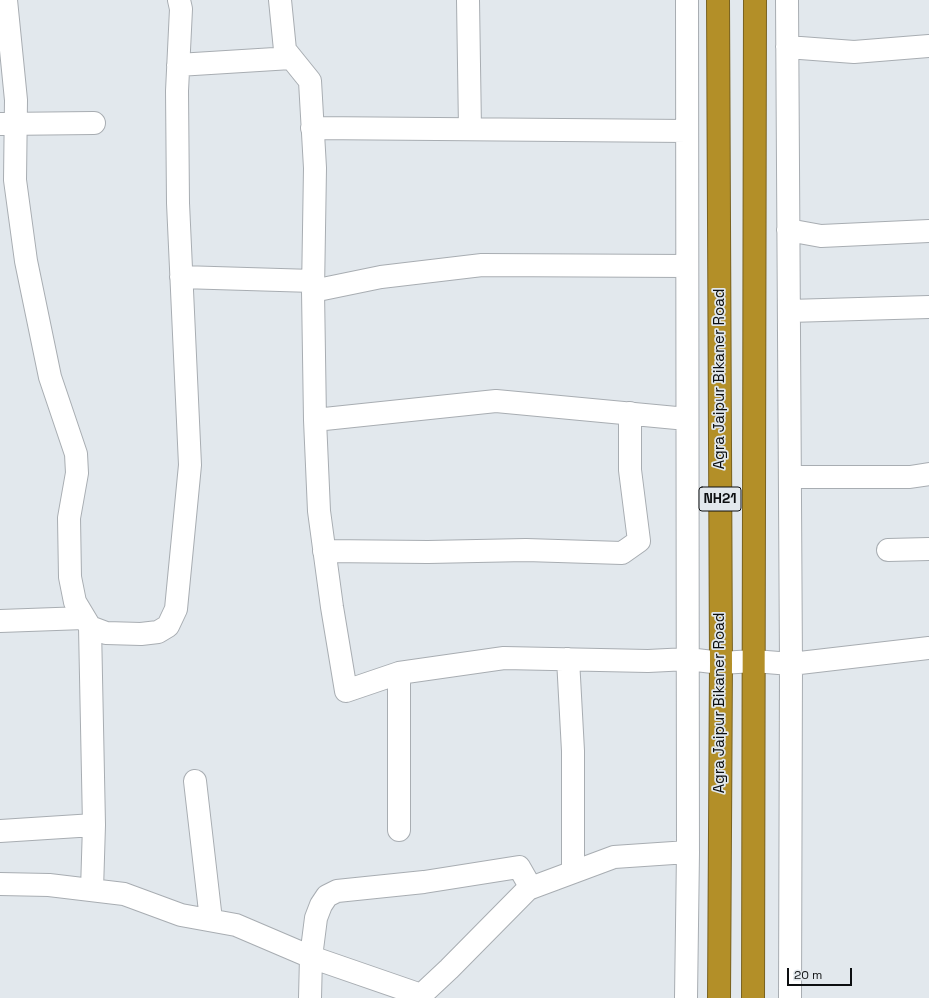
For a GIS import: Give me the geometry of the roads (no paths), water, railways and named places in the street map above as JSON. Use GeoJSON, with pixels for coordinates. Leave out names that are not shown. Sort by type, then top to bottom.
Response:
{"type":"FeatureCollection","features":[{"type":"Feature","properties":{"kind":"highway","name":"Agra Jaipur Bikaner Road"},"geometry":{"type":"LineString","coordinates":[[718,0],[721,663],[719,998]]}},
{"type":"Feature","properties":{"kind":"highway","name":"NH21"},"geometry":{"type":"LineString","coordinates":[[753,998],[755,0]]}},
{"type":"Feature","properties":{"kind":"street"},"geometry":{"type":"LineString","coordinates":[[6,0],[16,100],[8,124],[26,261],[50,377],[76,454],[77,473],[69,518],[70,577],[75,602],[87,623],[94,825],[92,890]]}},
{"type":"Feature","properties":{"kind":"street"},"geometry":{"type":"LineString","coordinates":[[0,621],[87,623],[106,633],[141,634],[158,632],[168,626],[176,609],[190,465],[178,203],[178,65],[181,9],[179,0]]}},
{"type":"Feature","properties":{"kind":"street"},"geometry":{"type":"LineString","coordinates":[[280,0],[285,50],[310,81],[315,168],[313,286],[315,420],[319,511],[332,607],[346,691],[399,673],[504,658],[648,661],[688,659],[721,663],[754,661],[791,664],[929,648]]}},
{"type":"Feature","properties":{"kind":"street"},"geometry":{"type":"LineString","coordinates":[[468,0],[470,129]]}},
{"type":"Feature","properties":{"kind":"street"},"geometry":{"type":"LineString","coordinates":[[686,998],[688,852],[687,0]]}},
{"type":"Feature","properties":{"kind":"street"},"geometry":{"type":"LineString","coordinates":[[787,0],[791,664],[790,998]]}},
{"type":"Feature","properties":{"kind":"street"},"geometry":{"type":"LineString","coordinates":[[787,47],[854,52],[929,46]]}},
{"type":"Feature","properties":{"kind":"street"},"geometry":{"type":"LineString","coordinates":[[178,65],[291,58]]}},
{"type":"Feature","properties":{"kind":"street"},"geometry":{"type":"LineString","coordinates":[[8,124],[94,123]]}},
{"type":"Feature","properties":{"kind":"street"},"geometry":{"type":"LineString","coordinates":[[312,128],[687,130]]}},
{"type":"Feature","properties":{"kind":"street"},"geometry":{"type":"LineString","coordinates":[[788,230],[821,236],[929,231]]}},
{"type":"Feature","properties":{"kind":"street"},"geometry":{"type":"LineString","coordinates":[[181,277],[313,286],[482,265],[607,264],[687,266]]}},
{"type":"Feature","properties":{"kind":"street"},"geometry":{"type":"LineString","coordinates":[[789,311],[929,307]]}},
{"type":"Feature","properties":{"kind":"street"},"geometry":{"type":"LineString","coordinates":[[315,420],[496,401],[687,419]]}},
{"type":"Feature","properties":{"kind":"street"},"geometry":{"type":"LineString","coordinates":[[324,551],[428,552],[526,550],[622,552],[639,541],[630,470],[630,413]]}},
{"type":"Feature","properties":{"kind":"street"},"geometry":{"type":"LineString","coordinates":[[790,477],[910,477],[929,474]]}},
{"type":"Feature","properties":{"kind":"street"},"geometry":{"type":"LineString","coordinates":[[888,550],[929,549]]}},
{"type":"Feature","properties":{"kind":"street"},"geometry":{"type":"LineString","coordinates":[[568,659],[573,751],[573,872]]}},
{"type":"Feature","properties":{"kind":"street"},"geometry":{"type":"LineString","coordinates":[[399,673],[399,830]]}},
{"type":"Feature","properties":{"kind":"street"},"geometry":{"type":"LineString","coordinates":[[195,781],[211,920]]}},
{"type":"Feature","properties":{"kind":"street"},"geometry":{"type":"LineString","coordinates":[[0,831],[94,825]]}},
{"type":"Feature","properties":{"kind":"street"},"geometry":{"type":"LineString","coordinates":[[0,884],[49,885],[124,894],[181,915],[236,925],[311,957],[420,997],[528,889],[614,857],[688,852]]}},
{"type":"Feature","properties":{"kind":"street"},"geometry":{"type":"LineString","coordinates":[[310,998],[311,957],[316,918],[321,904],[327,896],[337,891],[424,882],[520,867],[531,888]]}}]}
